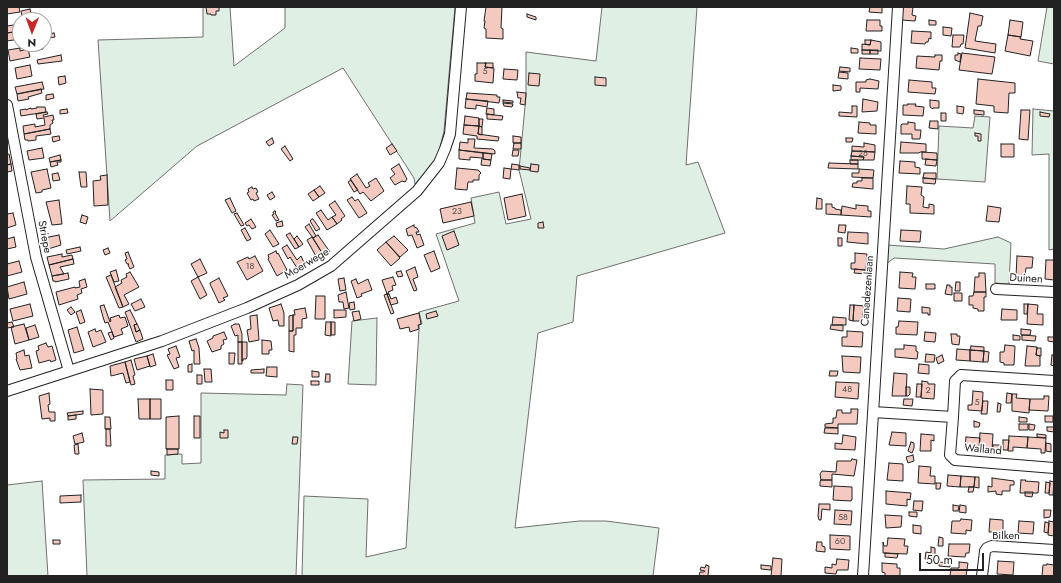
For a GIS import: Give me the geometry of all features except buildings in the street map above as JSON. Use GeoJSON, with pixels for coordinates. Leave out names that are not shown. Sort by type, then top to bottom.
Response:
{"type":"FeatureCollection","features":[{"type":"Feature","properties":{"kind":"street","name":"Moerwege"},"geometry":{"type":"LineString","coordinates":[[7,391],[162,341],[247,308],[298,285],[330,266],[417,191],[439,163],[446,149],[450,134],[461,7]]}},
{"type":"Feature","properties":{"kind":"street","name":"Canadezenlaan"},"geometry":{"type":"LineString","coordinates":[[863,576],[898,7]]}},
{"type":"Feature","properties":{"kind":"street","name":"Striepe"},"geometry":{"type":"LineString","coordinates":[[7,105],[36,257],[69,371]]}},
{"type":"Feature","properties":{"kind":"street","name":"Duinen"},"geometry":{"type":"LineString","coordinates":[[996,289],[1054,292]]}},
{"type":"Feature","properties":{"kind":"street","name":"Walland"},"geometry":{"type":"LineString","coordinates":[[1054,380],[961,375],[955,381],[950,454],[954,460],[1054,468]]}},
{"type":"Feature","properties":{"kind":"street"},"geometry":{"type":"LineString","coordinates":[[873,412],[953,417]]}},
{"type":"Feature","properties":{"kind":"street","name":"Bilken"},"geometry":{"type":"LineString","coordinates":[[982,576],[985,551],[987,548],[992,546],[1054,550]]}},
{"type":"Feature","properties":{"kind":"green space"},"geometry":{"type":"Polygon","coordinates":[[[203,7],[230,7],[234,66],[285,28],[285,7],[455,7],[444,131],[439,152],[433,164],[415,184],[414,178],[343,68],[197,146],[110,221],[98,40],[203,37],[203,7]]]}},
{"type":"Feature","properties":{"kind":"green space"},"geometry":{"type":"Polygon","coordinates":[[[602,7],[697,7],[686,165],[698,162],[725,233],[577,276],[573,322],[538,333],[515,528],[579,521],[606,521],[659,528],[653,576],[302,576],[304,496],[368,499],[366,557],[406,548],[419,325],[422,324],[419,312],[459,301],[436,234],[475,223],[471,198],[499,192],[506,224],[531,219],[519,170],[526,96],[526,52],[596,61],[602,7]]]}},
{"type":"Feature","properties":{"kind":"green space"},"geometry":{"type":"Polygon","coordinates":[[[1047,7],[1054,7],[1054,64],[1038,61],[1047,7]]]}},
{"type":"Feature","properties":{"kind":"green space"},"geometry":{"type":"Polygon","coordinates":[[[1033,109],[1054,111],[1054,249],[1049,250],[1049,154],[1032,155],[1033,109]]]}},
{"type":"Feature","properties":{"kind":"green space"},"geometry":{"type":"Polygon","coordinates":[[[975,116],[990,117],[985,182],[937,179],[939,126],[973,128],[975,116]]]}},
{"type":"Feature","properties":{"kind":"green space"},"geometry":{"type":"Polygon","coordinates":[[[998,237],[1011,243],[1009,284],[995,283],[995,264],[894,258],[886,264],[887,245],[944,249],[998,237]]]}},
{"type":"Feature","properties":{"kind":"green space"},"geometry":{"type":"Polygon","coordinates":[[[377,318],[376,385],[348,384],[352,321],[377,318]]]}},
{"type":"Feature","properties":{"kind":"green space"},"geometry":{"type":"Polygon","coordinates":[[[287,384],[303,385],[296,576],[87,576],[83,480],[165,479],[165,455],[182,454],[182,464],[201,463],[201,393],[286,395],[287,384]]]}},
{"type":"Feature","properties":{"kind":"green space"},"geometry":{"type":"Polygon","coordinates":[[[42,481],[48,576],[7,576],[7,485],[42,481]]]}}]}
